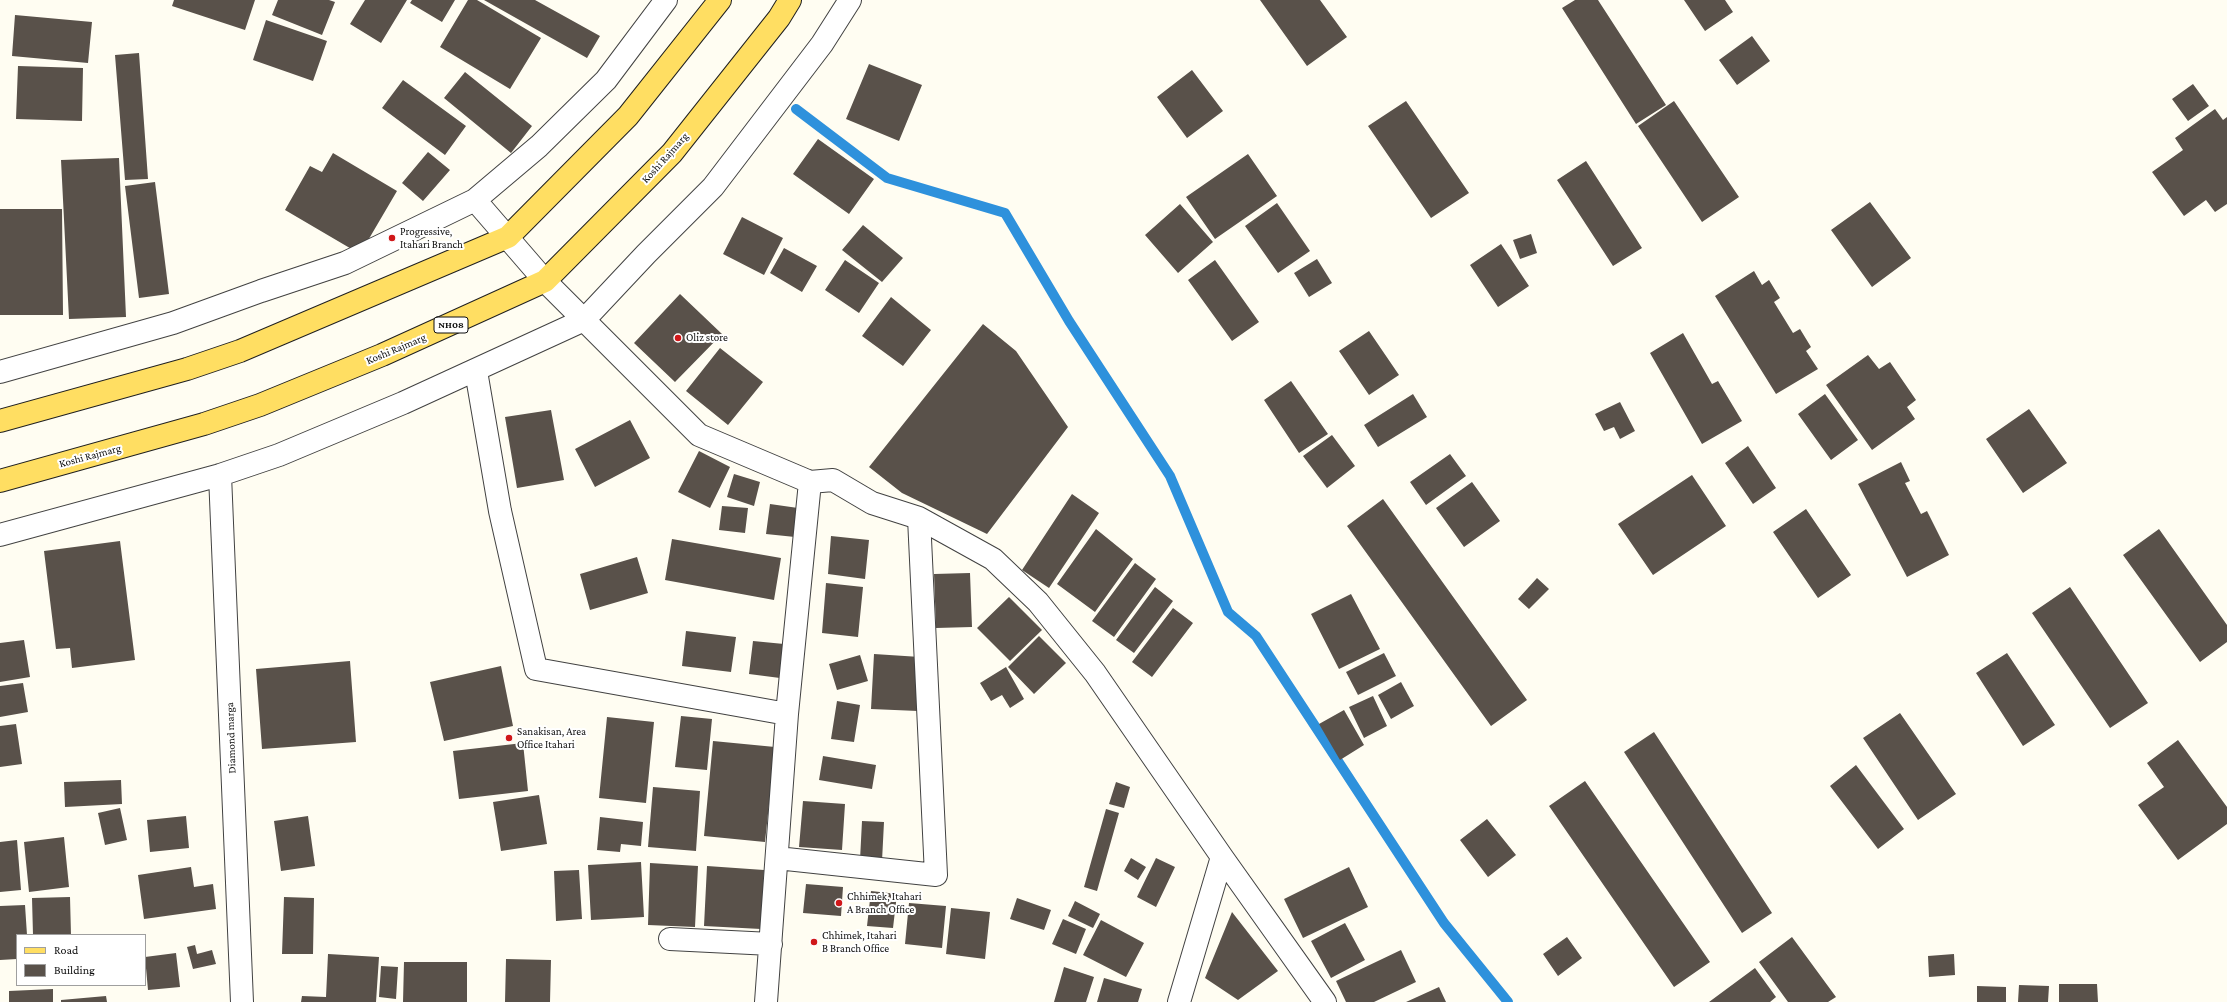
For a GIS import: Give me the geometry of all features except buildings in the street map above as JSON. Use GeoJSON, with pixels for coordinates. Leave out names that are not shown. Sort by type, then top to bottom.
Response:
{"type":"FeatureCollection","features":[{"type":"Feature","properties":{"kind":"main road"},"geometry":{"type":"LineString","coordinates":[[0,421],[187,369],[240,351],[508,237],[628,116],[720,0]]}},
{"type":"Feature","properties":{"kind":"main road","name":"Koshi Rajmarg"},"geometry":{"type":"LineString","coordinates":[[0,481],[204,424],[260,405],[455,323],[545,281],[672,153],[779,18],[790,0]]}},
{"type":"Feature","properties":{"kind":"street"},"geometry":{"type":"LineString","coordinates":[[0,372],[173,324],[261,291],[345,263],[475,200],[539,146],[606,80],[666,0]]}},
{"type":"Feature","properties":{"kind":"street"},"geometry":{"type":"LineString","coordinates":[[0,535],[220,475],[293,449],[476,371],[584,320],[646,254],[713,187],[822,44],[850,0]]}},
{"type":"Feature","properties":{"kind":"street"},"geometry":{"type":"LineString","coordinates":[[475,200],[545,281],[699,435],[810,482],[833,480],[872,503],[919,518],[993,559],[1038,602],[1095,673],[1222,858],[1326,1002]]}},
{"type":"Feature","properties":{"kind":"street"},"geometry":{"type":"LineString","coordinates":[[476,371],[500,511],[536,669],[786,714]]}},
{"type":"Feature","properties":{"kind":"street","name":"Diamond marga"},"geometry":{"type":"LineString","coordinates":[[220,475],[242,1002]]}},
{"type":"Feature","properties":{"kind":"street"},"geometry":{"type":"LineString","coordinates":[[766,1002],[786,714],[810,482]]}},
{"type":"Feature","properties":{"kind":"street"},"geometry":{"type":"LineString","coordinates":[[777,858],[936,875],[919,518]]}},
{"type":"Feature","properties":{"kind":"street"},"geometry":{"type":"LineString","coordinates":[[1179,1002],[1222,858]]}},
{"type":"Feature","properties":{"kind":"street"},"geometry":{"type":"LineString","coordinates":[[670,939],[770,944]]}},
{"type":"Feature","properties":{"kind":"waterway"},"geometry":{"type":"LineString","coordinates":[[796,109],[887,178],[1005,213],[1069,321],[1170,476],[1228,612],[1256,636],[1444,923],[1508,1002]]}},
{"type":"Feature","properties":{"kind":"place","name":"Progressive, Itahari Branch"},"geometry":{"type":"Point","coordinates":[392,238]}},
{"type":"Feature","properties":{"kind":"place","name":"Oliz store"},"geometry":{"type":"Point","coordinates":[678,338]}},
{"type":"Feature","properties":{"kind":"place","name":"Sanakisan, Area Office Itahari"},"geometry":{"type":"Point","coordinates":[509,738]}},
{"type":"Feature","properties":{"kind":"place","name":"Chhimek, Itahari A Branch Office"},"geometry":{"type":"Point","coordinates":[839,903]}},
{"type":"Feature","properties":{"kind":"place","name":"Chhimek, Itahari B Branch Office"},"geometry":{"type":"Point","coordinates":[814,942]}}]}
